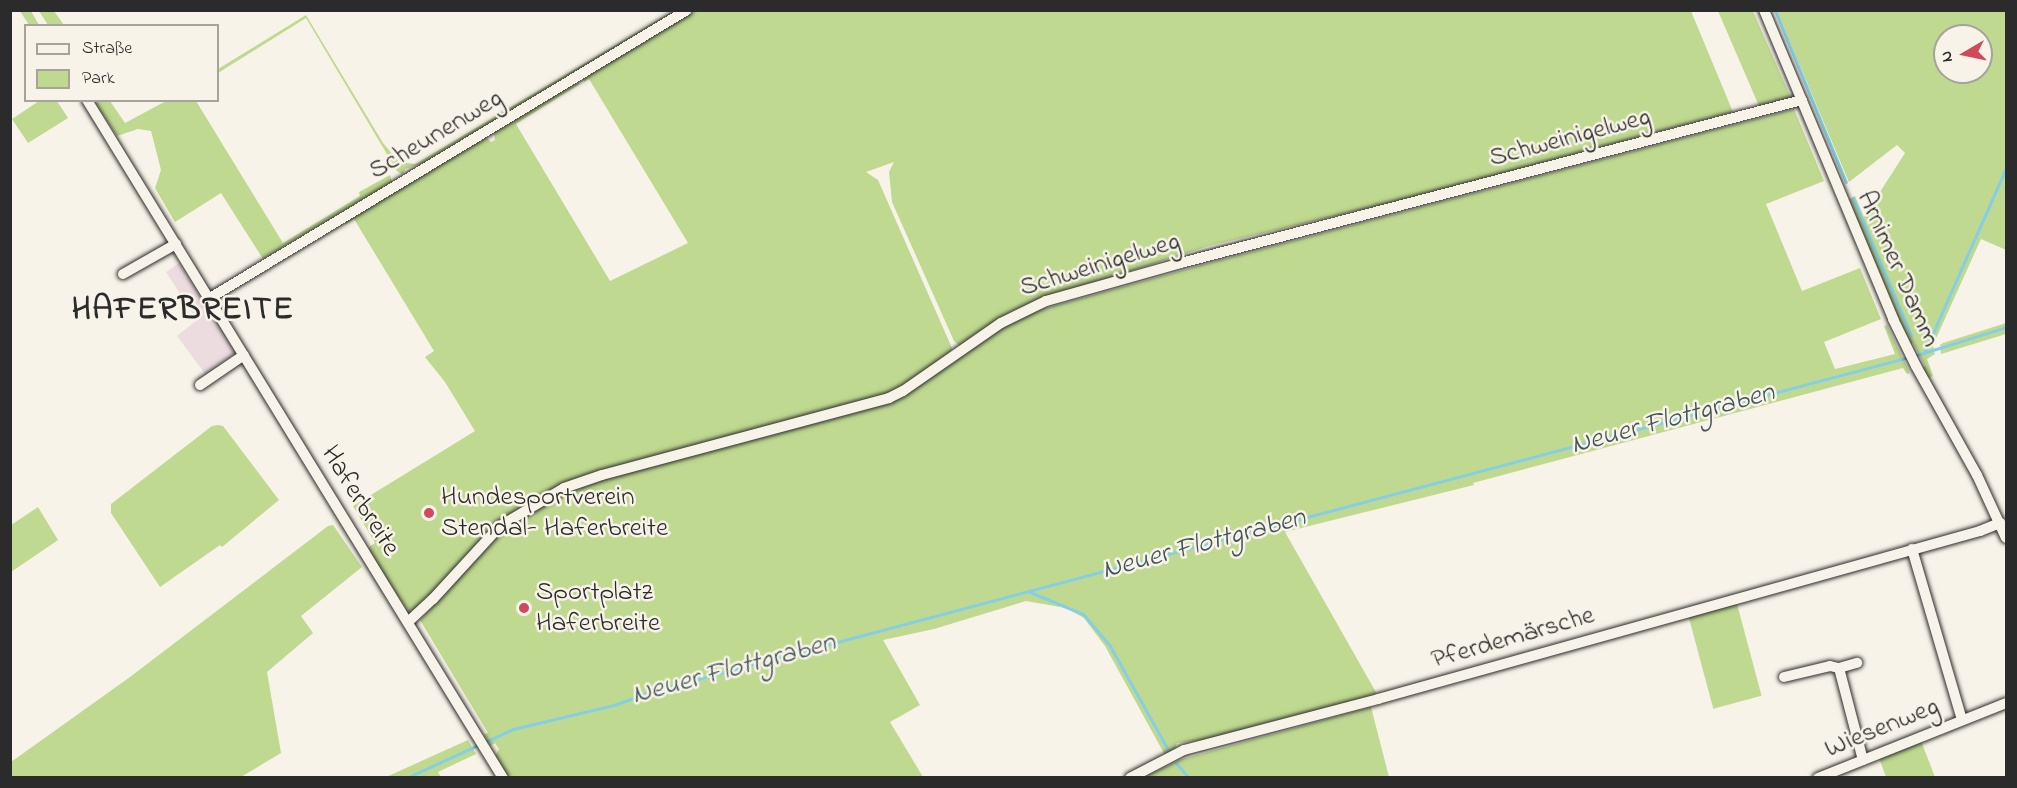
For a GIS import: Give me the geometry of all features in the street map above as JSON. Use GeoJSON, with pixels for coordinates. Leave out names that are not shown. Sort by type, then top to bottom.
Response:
{"type":"FeatureCollection","features":[{"type":"Feature","properties":{"kind":"street","name":"Scheunenweg"},"geometry":{"type":"LineString","coordinates":[[210,298],[687,10]]}},
{"type":"Feature","properties":{"kind":"street","name":"Arnimer Damm"},"geometry":{"type":"LineString","coordinates":[[1764,10],[1907,348],[1973,466],[2007,538]]}},
{"type":"Feature","properties":{"kind":"street","name":"Schweinigelweg"},"geometry":{"type":"LineString","coordinates":[[408,622],[428,605],[500,526],[557,491],[602,475],[889,398],[903,391],[1001,323],[1046,301],[1802,99]]}},
{"type":"Feature","properties":{"kind":"street","name":"Haferbreite"},"geometry":{"type":"LineString","coordinates":[[88,102],[503,777]]}},
{"type":"Feature","properties":{"kind":"street"},"geometry":{"type":"LineString","coordinates":[[123,274],[176,244]]}},
{"type":"Feature","properties":{"kind":"street"},"geometry":{"type":"LineString","coordinates":[[200,386],[244,356]]}},
{"type":"Feature","properties":{"kind":"street","name":"Pferdemärsche"},"geometry":{"type":"LineString","coordinates":[[1130,777],[1184,750],[1389,696],[1980,531],[2000,523]]}},
{"type":"Feature","properties":{"kind":"street","name":"Wiesenweg"},"geometry":{"type":"LineString","coordinates":[[1912,549],[1962,720]]}},
{"type":"Feature","properties":{"kind":"street"},"geometry":{"type":"LineString","coordinates":[[1784,677],[1830,666],[1839,668],[1857,663]]}},
{"type":"Feature","properties":{"kind":"street"},"geometry":{"type":"LineString","coordinates":[[1839,668],[1863,760]]}},
{"type":"Feature","properties":{"kind":"street","name":"Wiesenweg"},"geometry":{"type":"LineString","coordinates":[[1818,777],[2007,703]]}},
{"type":"Feature","properties":{"kind":"shaded area"},"geometry":{"type":"Polygon","coordinates":[[[179,263],[236,352],[206,375],[177,336],[197,320],[166,272],[179,263]]]}},
{"type":"Feature","properties":{"kind":"green space"},"geometry":{"type":"Polygon","coordinates":[[[20,11],[31,11],[38,24],[28,24],[20,11]]]}},
{"type":"Feature","properties":{"kind":"green space"},"geometry":{"type":"Polygon","coordinates":[[[39,11],[54,11],[63,24],[47,24],[39,11]]]}},
{"type":"Feature","properties":{"kind":"green space"},"geometry":{"type":"Polygon","coordinates":[[[673,11],[681,11],[424,163],[405,169],[403,175],[397,171],[306,18],[219,72],[219,68],[306,15],[383,143],[399,162],[415,164],[673,11]]]}},
{"type":"Feature","properties":{"kind":"green space"},"geometry":{"type":"Polygon","coordinates":[[[692,11],[1691,11],[1733,112],[1398,201],[1209,246],[1032,302],[1010,312],[960,346],[954,341],[892,202],[889,172],[894,162],[866,172],[878,180],[952,348],[951,353],[900,390],[717,442],[528,504],[416,610],[408,611],[370,554],[369,547],[375,543],[353,506],[475,431],[445,382],[425,357],[434,351],[354,219],[346,224],[344,221],[485,136],[491,142],[495,140],[494,131],[575,81],[580,84],[516,124],[610,281],[688,243],[589,79],[584,82],[583,79],[586,75],[692,11]]]}},
{"type":"Feature","properties":{"kind":"green space"},"geometry":{"type":"Polygon","coordinates":[[[1718,11],[1753,11],[1791,98],[1759,106],[1718,11]]]}},
{"type":"Feature","properties":{"kind":"green space"},"geometry":{"type":"Polygon","coordinates":[[[1777,11],[2006,11],[2006,250],[1981,239],[1933,345],[1935,354],[1927,359],[1933,376],[1928,378],[1922,368],[1925,366],[1913,343],[1910,344],[1848,200],[1855,196],[1864,217],[1905,153],[1897,145],[1849,182],[1777,11]]]}},
{"type":"Feature","properties":{"kind":"green space"},"geometry":{"type":"Polygon","coordinates":[[[38,102],[58,102],[68,118],[28,143],[12,119],[38,102]]]}},
{"type":"Feature","properties":{"kind":"green space"},"geometry":{"type":"Polygon","coordinates":[[[95,102],[111,102],[125,123],[164,102],[197,102],[283,243],[360,196],[359,192],[390,175],[392,182],[263,259],[221,193],[175,222],[155,188],[161,170],[151,131],[138,129],[117,136],[95,102]]]}},
{"type":"Feature","properties":{"kind":"green space"},"geometry":{"type":"Polygon","coordinates":[[[1794,109],[1824,181],[1766,204],[1802,291],[1860,268],[1881,319],[1824,342],[1835,369],[1895,354],[1884,326],[1887,325],[1910,373],[1907,374],[1903,368],[1473,483],[1474,485],[1285,532],[1377,694],[1212,739],[1177,743],[1175,749],[1165,755],[1105,646],[1084,618],[1066,608],[1026,601],[934,629],[883,640],[920,705],[890,722],[923,777],[508,777],[495,756],[499,749],[495,743],[490,746],[484,734],[488,733],[420,620],[508,525],[570,487],[886,402],[1010,322],[1032,312],[1794,109]]]}},
{"type":"Feature","properties":{"kind":"green space"},"geometry":{"type":"Polygon","coordinates":[[[2006,323],[2006,334],[1941,354],[1940,345],[1943,343],[2006,323]]]}},
{"type":"Feature","properties":{"kind":"green space"},"geometry":{"type":"Polygon","coordinates":[[[212,426],[223,426],[279,500],[222,547],[220,545],[160,587],[111,513],[111,504],[212,426]]]}},
{"type":"Feature","properties":{"kind":"green space"},"geometry":{"type":"Polygon","coordinates":[[[38,507],[58,540],[11,572],[11,525],[38,507]]]}},
{"type":"Feature","properties":{"kind":"green space"},"geometry":{"type":"Polygon","coordinates":[[[333,525],[362,567],[301,616],[313,633],[267,672],[281,753],[241,777],[11,777],[11,762],[130,677],[328,526],[333,525]]]}},
{"type":"Feature","properties":{"kind":"green space"},"geometry":{"type":"Polygon","coordinates":[[[1737,604],[1762,696],[1713,709],[1689,617],[1737,604]]]}},
{"type":"Feature","properties":{"kind":"green space"},"geometry":{"type":"Polygon","coordinates":[[[1371,707],[1389,777],[1145,777],[1179,760],[1371,707]]]}},
{"type":"Feature","properties":{"kind":"green space"},"geometry":{"type":"Polygon","coordinates":[[[468,740],[476,754],[438,772],[441,777],[386,777],[468,740]]]}},
{"type":"Feature","properties":{"kind":"green space"},"geometry":{"type":"Polygon","coordinates":[[[1921,741],[1935,777],[1886,777],[1879,758],[1921,741]]]}},
{"type":"Feature","properties":{"kind":"waterway"},"geometry":{"type":"LineString","coordinates":[[1775,10],[1846,182]]}},
{"type":"Feature","properties":{"kind":"waterway"},"geometry":{"type":"LineString","coordinates":[[1924,353],[2006,168]]}},
{"type":"Feature","properties":{"kind":"waterway"},"geometry":{"type":"LineString","coordinates":[[1853,198],[1911,335]]}},
{"type":"Feature","properties":{"kind":"waterway","name":"Neuer Flottgraben"},"geometry":{"type":"LineString","coordinates":[[406,778],[513,729],[614,705],[649,692],[1920,354],[2006,327]]}},
{"type":"Feature","properties":{"kind":"waterway"},"geometry":{"type":"LineString","coordinates":[[1030,592],[1083,614],[1110,646],[1167,748]]}},
{"type":"Feature","properties":{"kind":"waterway"},"geometry":{"type":"LineString","coordinates":[[1176,763],[1189,778]]}},
{"type":"Feature","properties":{"kind":"place","name":"Hundesportverein Stendal- Haferbreite"},"geometry":{"type":"Point","coordinates":[429,513]}},
{"type":"Feature","properties":{"kind":"place","name":"Sportplatz Haferbreite"},"geometry":{"type":"Point","coordinates":[524,608]}},
{"type":"Feature","properties":{"kind":"district","name":"HAFERBREITE"},"geometry":{"type":"Point","coordinates":[183,311]}}]}
